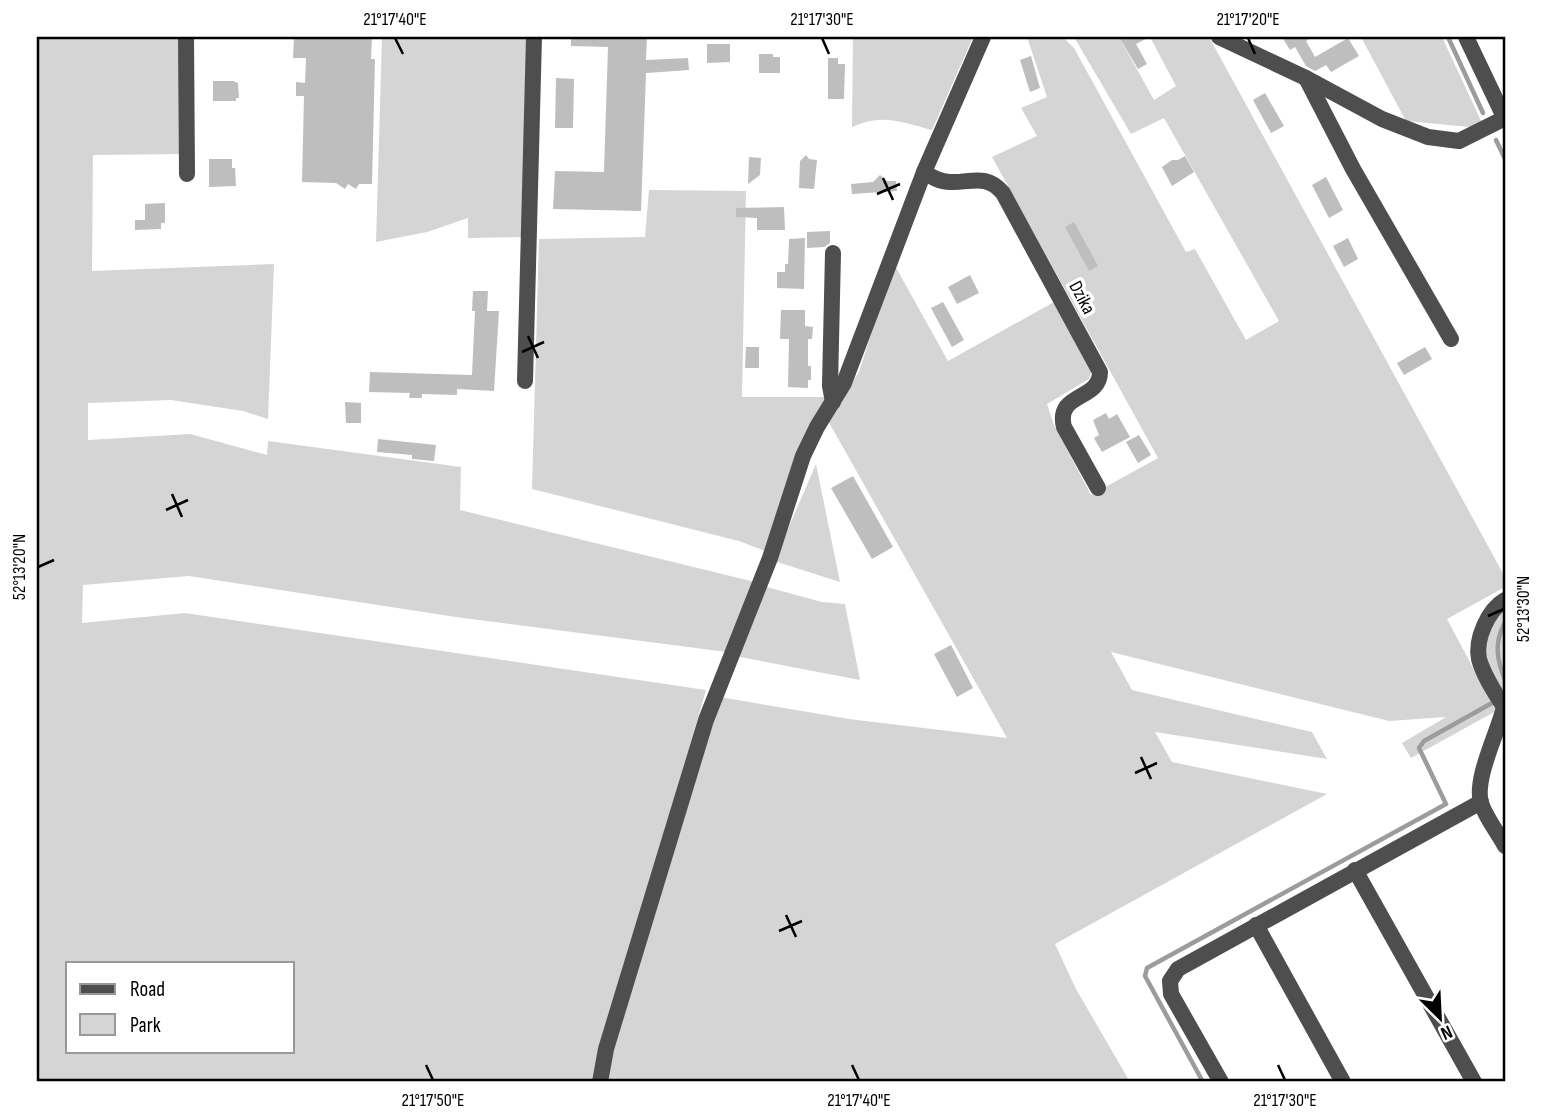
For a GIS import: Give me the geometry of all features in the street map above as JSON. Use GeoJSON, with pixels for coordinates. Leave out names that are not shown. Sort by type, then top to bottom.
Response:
{"type":"FeatureCollection","features":[{"type":"Feature","properties":{"kind":"street"},"geometry":{"type":"LineString","coordinates":[[187,37],[187,174]]}},
{"type":"Feature","properties":{"kind":"street"},"geometry":{"type":"LineString","coordinates":[[525,381],[534,37]]}},
{"type":"Feature","properties":{"kind":"street"},"geometry":{"type":"LineString","coordinates":[[600,1082],[606,1049],[706,720],[770,558],[803,456],[844,383],[924,172],[983,37]]}},
{"type":"Feature","properties":{"kind":"street"},"geometry":{"type":"LineString","coordinates":[[1219,37],[1306,78],[1382,119],[1429,137],[1459,141],[1505,118],[1466,37]]}},
{"type":"Feature","properties":{"kind":"street"},"geometry":{"type":"LineString","coordinates":[[1306,78],[1353,169],[1451,338]]}},
{"type":"Feature","properties":{"kind":"street","name":"Dzika"},"geometry":{"type":"LineString","coordinates":[[924,172],[948,183],[981,179],[997,186],[1003,193],[1100,372],[1100,380],[1094,389],[1065,407],[1062,419],[1098,488]]}},
{"type":"Feature","properties":{"kind":"street"},"geometry":{"type":"LineString","coordinates":[[833,253],[830,386],[833,402]]}},
{"type":"Feature","properties":{"kind":"street"},"geometry":{"type":"LineString","coordinates":[[1505,600],[1500,602],[1483,626],[1479,657],[1504,708],[1482,771],[1481,802],[1505,846]]}},
{"type":"Feature","properties":{"kind":"street"},"geometry":{"type":"LineString","coordinates":[[1221,1082],[1171,994],[1170,982],[1178,969],[1481,802]]}},
{"type":"Feature","properties":{"kind":"street"},"geometry":{"type":"LineString","coordinates":[[1355,870],[1474,1082]]}},
{"type":"Feature","properties":{"kind":"street"},"geometry":{"type":"LineString","coordinates":[[1256,925],[1343,1082]]}},
{"type":"Feature","properties":{"kind":"green space"},"geometry":{"type":"Polygon","coordinates":[[[37,37],[183,37],[182,154],[93,155],[92,271],[274,264],[268,419],[243,411],[171,400],[88,403],[88,440],[190,434],[267,455],[268,441],[461,467],[460,510],[755,582],[727,652],[456,617],[189,576],[83,585],[82,623],[185,613],[706,690],[597,1062],[594,1082],[37,1082],[37,37]]]}},
{"type":"Feature","properties":{"kind":"green space"},"geometry":{"type":"Polygon","coordinates":[[[382,37],[528,37],[522,237],[468,238],[468,218],[427,232],[376,242],[382,37]]]}},
{"type":"Feature","properties":{"kind":"green space"},"geometry":{"type":"Polygon","coordinates":[[[853,37],[973,37],[932,130],[882,120],[852,127],[853,37]]]}},
{"type":"Feature","properties":{"kind":"green space"},"geometry":{"type":"Polygon","coordinates":[[[1027,37],[1063,37],[1074,48],[1186,252],[1195,249],[1246,340],[1279,321],[1164,118],[1131,134],[1074,37],[1119,37],[1154,100],[1176,86],[1150,37],[1209,37],[1505,577],[1505,587],[1447,619],[1496,711],[1411,758],[1402,743],[1446,717],[1389,721],[1111,652],[1132,690],[1312,732],[1327,759],[1155,732],[1172,762],[1327,794],[1055,944],[1076,989],[1130,1082],[605,1082],[720,697],[849,719],[1007,738],[827,419],[859,372],[894,264],[948,361],[1054,302],[1091,372],[1089,379],[1047,404],[1054,425],[1091,495],[1158,458],[992,157],[1037,136],[1021,108],[1047,97],[1027,37]]]}},
{"type":"Feature","properties":{"kind":"green space"},"geometry":{"type":"Polygon","coordinates":[[[1361,37],[1442,37],[1482,123],[1470,127],[1406,121],[1361,37]]]}},
{"type":"Feature","properties":{"kind":"green space"},"geometry":{"type":"Polygon","coordinates":[[[649,190],[746,191],[742,397],[826,397],[765,551],[739,541],[532,489],[539,239],[645,237],[649,190]]]}},
{"type":"Feature","properties":{"kind":"green space"},"geometry":{"type":"Polygon","coordinates":[[[816,464],[840,582],[774,561],[816,464]]]}},
{"type":"Feature","properties":{"kind":"green space"},"geometry":{"type":"Polygon","coordinates":[[[763,586],[822,602],[845,604],[860,680],[735,656],[763,586]]]}},
{"type":"Feature","properties":{"kind":"green space"},"geometry":{"type":"Polygon","coordinates":[[[1505,609],[1505,696],[1488,662],[1485,641],[1494,620],[1505,609]]]}},
{"type":"Feature","properties":{"kind":"building"},"geometry":{"type":"Polygon","coordinates":[[[294,37],[372,37],[371,59],[375,59],[372,184],[359,184],[356,189],[348,184],[345,189],[336,183],[302,182],[304,96],[296,96],[296,82],[305,83],[306,58],[293,58],[294,37]]]}},
{"type":"Feature","properties":{"kind":"building"},"geometry":{"type":"Polygon","coordinates":[[[571,37],[647,37],[646,60],[688,58],[689,70],[646,73],[641,211],[553,209],[555,171],[604,172],[608,47],[571,46],[571,37]]]}},
{"type":"Feature","properties":{"kind":"building"},"geometry":{"type":"Polygon","coordinates":[[[1119,37],[1150,37],[1136,44],[1147,64],[1138,69],[1119,37]]]}},
{"type":"Feature","properties":{"kind":"building"},"geometry":{"type":"Polygon","coordinates":[[[1282,37],[1312,37],[1306,41],[1315,57],[1348,38],[1359,56],[1331,72],[1326,65],[1315,71],[1306,66],[1295,47],[1290,50],[1282,37]]]}},
{"type":"Feature","properties":{"kind":"building"},"geometry":{"type":"Polygon","coordinates":[[[707,44],[730,44],[730,62],[707,63],[707,44]]]}},
{"type":"Feature","properties":{"kind":"building"},"geometry":{"type":"Polygon","coordinates":[[[759,54],[780,57],[780,73],[759,73],[759,54]]]}},
{"type":"Feature","properties":{"kind":"building"},"geometry":{"type":"Polygon","coordinates":[[[1031,56],[1040,88],[1030,92],[1020,60],[1031,56]]]}},
{"type":"Feature","properties":{"kind":"building"},"geometry":{"type":"Polygon","coordinates":[[[828,58],[838,58],[838,64],[845,64],[844,99],[828,99],[828,58]]]}},
{"type":"Feature","properties":{"kind":"building"},"geometry":{"type":"Polygon","coordinates":[[[556,78],[574,79],[573,128],[555,128],[556,78]]]}},
{"type":"Feature","properties":{"kind":"building"},"geometry":{"type":"Polygon","coordinates":[[[213,81],[238,83],[239,98],[236,98],[236,101],[213,101],[213,81]]]}},
{"type":"Feature","properties":{"kind":"building"},"geometry":{"type":"Polygon","coordinates":[[[1265,93],[1284,126],[1271,133],[1253,100],[1265,93]]]}},
{"type":"Feature","properties":{"kind":"building"},"geometry":{"type":"Polygon","coordinates":[[[806,155],[809,159],[817,160],[814,189],[799,188],[800,161],[806,155]]]}},
{"type":"Feature","properties":{"kind":"building"},"geometry":{"type":"Polygon","coordinates":[[[1185,156],[1194,172],[1172,186],[1162,167],[1185,156]]]}},
{"type":"Feature","properties":{"kind":"building"},"geometry":{"type":"Polygon","coordinates":[[[749,157],[761,158],[760,175],[748,184],[749,157]]]}},
{"type":"Feature","properties":{"kind":"building"},"geometry":{"type":"Polygon","coordinates":[[[209,159],[232,159],[236,186],[209,187],[209,159]]]}},
{"type":"Feature","properties":{"kind":"building"},"geometry":{"type":"Polygon","coordinates":[[[880,175],[887,181],[896,181],[897,191],[852,194],[851,184],[873,182],[880,175]]]}},
{"type":"Feature","properties":{"kind":"building"},"geometry":{"type":"Polygon","coordinates":[[[1326,177],[1343,210],[1329,218],[1312,185],[1326,177]]]}},
{"type":"Feature","properties":{"kind":"building"},"geometry":{"type":"Polygon","coordinates":[[[165,203],[165,223],[161,223],[161,229],[135,230],[135,220],[145,220],[145,204],[165,203]]]}},
{"type":"Feature","properties":{"kind":"building"},"geometry":{"type":"Polygon","coordinates":[[[784,207],[785,230],[757,230],[757,218],[736,217],[736,208],[784,207]]]}},
{"type":"Feature","properties":{"kind":"building"},"geometry":{"type":"Polygon","coordinates":[[[1074,222],[1098,266],[1089,271],[1065,227],[1074,222]]]}},
{"type":"Feature","properties":{"kind":"building"},"geometry":{"type":"Polygon","coordinates":[[[830,231],[830,243],[824,247],[807,248],[807,232],[830,231]]]}},
{"type":"Feature","properties":{"kind":"building"},"geometry":{"type":"Polygon","coordinates":[[[805,238],[804,289],[777,288],[777,272],[785,272],[785,264],[788,264],[789,239],[805,238]]]}},
{"type":"Feature","properties":{"kind":"building"},"geometry":{"type":"Polygon","coordinates":[[[1348,238],[1358,259],[1344,267],[1333,246],[1348,238]]]}},
{"type":"Feature","properties":{"kind":"building"},"geometry":{"type":"Polygon","coordinates":[[[970,275],[979,293],[957,304],[948,287],[970,275]]]}},
{"type":"Feature","properties":{"kind":"building"},"geometry":{"type":"Polygon","coordinates":[[[473,291],[488,291],[487,311],[499,311],[494,391],[457,389],[457,395],[422,394],[422,398],[409,398],[410,393],[369,392],[370,372],[472,375],[475,311],[472,311],[473,291]]]}},
{"type":"Feature","properties":{"kind":"building"},"geometry":{"type":"Polygon","coordinates":[[[943,302],[964,340],[952,347],[931,308],[943,302]]]}},
{"type":"Feature","properties":{"kind":"building"},"geometry":{"type":"Polygon","coordinates":[[[781,310],[805,310],[805,326],[813,327],[812,339],[808,339],[811,380],[808,380],[808,388],[788,387],[789,339],[780,339],[781,310]]]}},
{"type":"Feature","properties":{"kind":"building"},"geometry":{"type":"Polygon","coordinates":[[[746,347],[759,347],[759,368],[745,368],[746,347]]]}},
{"type":"Feature","properties":{"kind":"building"},"geometry":{"type":"Polygon","coordinates":[[[1425,347],[1432,359],[1404,375],[1397,363],[1425,347]]]}},
{"type":"Feature","properties":{"kind":"building"},"geometry":{"type":"Polygon","coordinates":[[[345,402],[361,403],[361,423],[346,423],[345,402]]]}},
{"type":"Feature","properties":{"kind":"building"},"geometry":{"type":"Polygon","coordinates":[[[1106,413],[1109,419],[1117,414],[1130,437],[1102,452],[1094,438],[1099,435],[1093,420],[1106,413]]]}},
{"type":"Feature","properties":{"kind":"building"},"geometry":{"type":"Polygon","coordinates":[[[1139,435],[1151,455],[1138,463],[1126,442],[1139,435]]]}},
{"type":"Feature","properties":{"kind":"building"},"geometry":{"type":"Polygon","coordinates":[[[378,439],[436,445],[434,461],[412,459],[412,455],[377,452],[378,439]]]}},
{"type":"Feature","properties":{"kind":"building"},"geometry":{"type":"Polygon","coordinates":[[[853,476],[893,547],[872,559],[831,488],[853,476]]]}},
{"type":"Feature","properties":{"kind":"building"},"geometry":{"type":"Polygon","coordinates":[[[951,645],[973,688],[957,697],[934,654],[951,645]]]}},
{"type":"Feature","properties":{"kind":"waterway"},"geometry":{"type":"LineString","coordinates":[[1448,37],[1483,113]]}},
{"type":"Feature","properties":{"kind":"waterway"},"geometry":{"type":"LineString","coordinates":[[1496,140],[1505,159]]}},
{"type":"Feature","properties":{"kind":"waterway"},"geometry":{"type":"LineString","coordinates":[[1504,624],[1498,652],[1505,680]]}},
{"type":"Feature","properties":{"kind":"waterway"},"geometry":{"type":"LineString","coordinates":[[1203,1082],[1145,976],[1147,968],[1446,804],[1419,748],[1424,741],[1492,703]]}}]}
